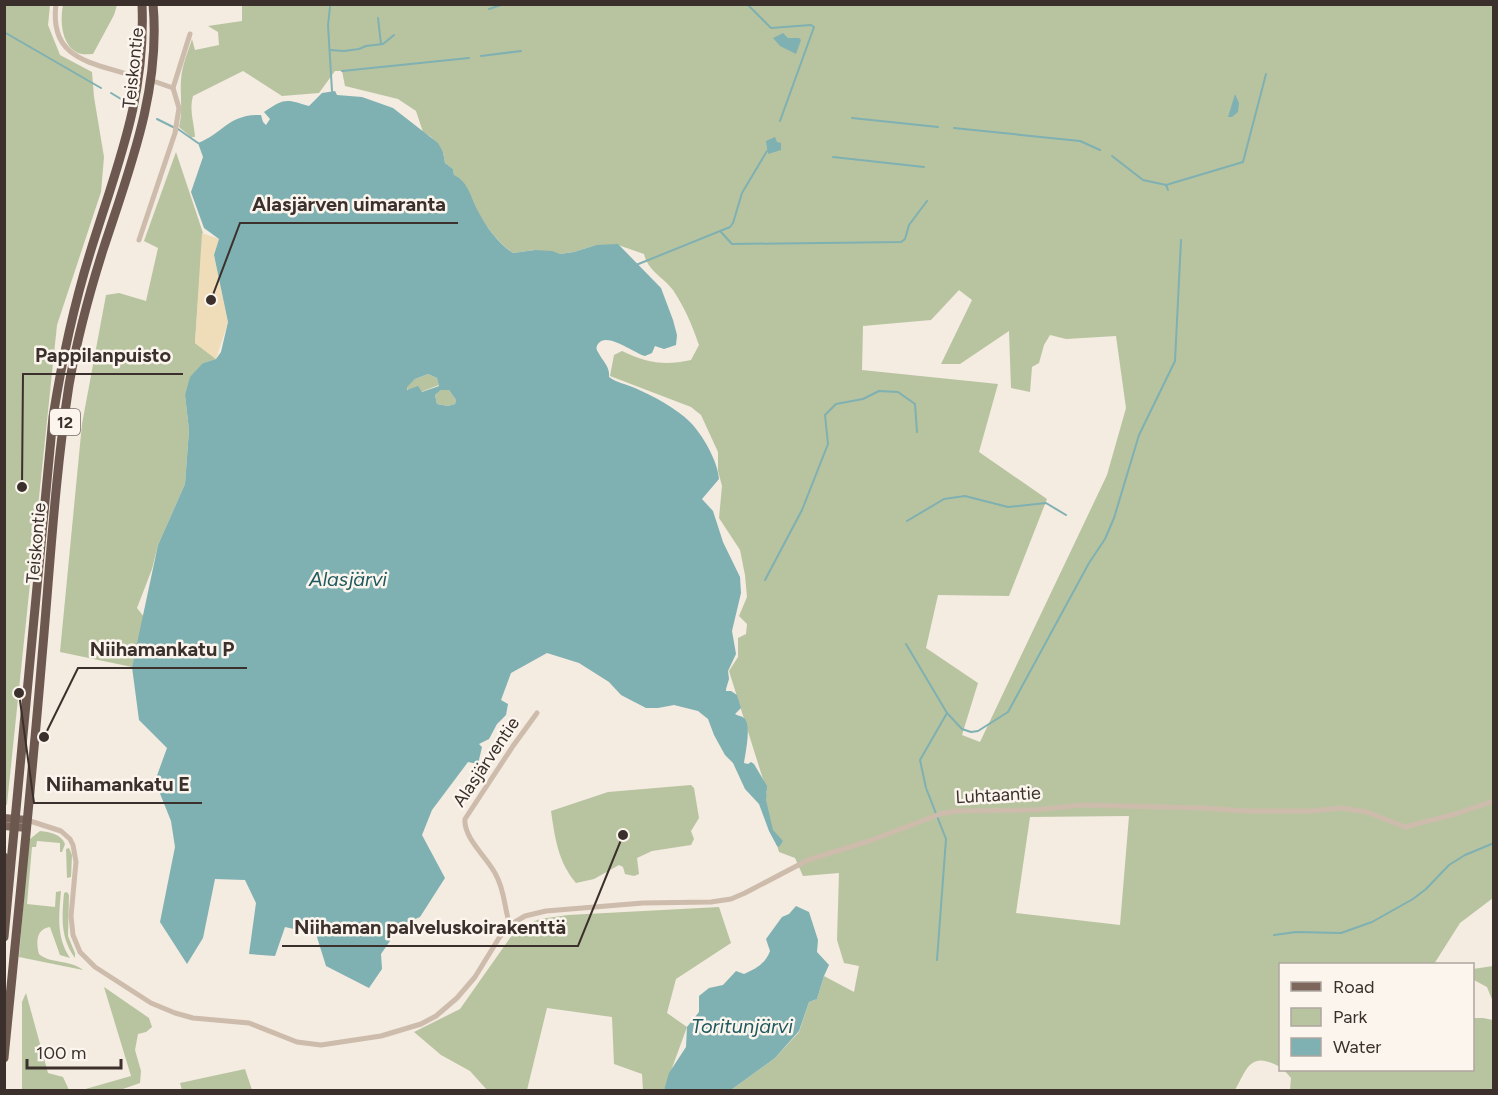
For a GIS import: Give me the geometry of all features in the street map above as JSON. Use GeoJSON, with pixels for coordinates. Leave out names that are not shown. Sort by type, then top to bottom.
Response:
{"type":"FeatureCollection","features":[{"type":"Feature","properties":{"kind":"highway","name":"Teiskontie"},"geometry":{"type":"LineString","coordinates":[[4,937],[53,417],[60,371],[74,308],[131,124],[142,55],[142,4]]}},
{"type":"Feature","properties":{"kind":"highway","name":"Teiskontie"},"geometry":{"type":"LineString","coordinates":[[4,1058],[69,386],[81,327],[102,252],[139,137],[152,71],[155,23],[153,4]]}},
{"type":"Feature","properties":{"kind":"highway"},"geometry":{"type":"LineString","coordinates":[[155,23],[158,4]]}},
{"type":"Feature","properties":{"kind":"highway"},"geometry":{"type":"LineString","coordinates":[[4,857],[4,873]]}},
{"type":"Feature","properties":{"kind":"highway"},"geometry":{"type":"LineString","coordinates":[[4,886],[8,897]]}},
{"type":"Feature","properties":{"kind":"main road"},"geometry":{"type":"LineString","coordinates":[[4,818],[16,823],[27,824]]}},
{"type":"Feature","properties":{"kind":"main road"},"geometry":{"type":"LineString","coordinates":[[4,826],[16,823]]}},
{"type":"Feature","properties":{"kind":"street"},"geometry":{"type":"LineString","coordinates":[[56,4],[56,26],[63,45],[70,53],[80,59],[130,75]]}},
{"type":"Feature","properties":{"kind":"street"},"geometry":{"type":"LineString","coordinates":[[140,240],[175,133],[179,108],[172,88],[190,34]]}},
{"type":"Feature","properties":{"kind":"street"},"geometry":{"type":"LineString","coordinates":[[156,82],[172,88]]}},
{"type":"Feature","properties":{"kind":"street","name":"Alasjärventie"},"geometry":{"type":"LineString","coordinates":[[510,925],[499,881],[481,851],[466,832],[465,819],[537,713]]}},
{"type":"Feature","properties":{"kind":"street","name":"Luhtaantie"},"geometry":{"type":"LineString","coordinates":[[510,925],[516,920],[546,911],[731,899],[808,860],[872,840],[937,815],[956,811],[1034,810],[1082,805],[1203,807],[1246,811],[1311,811],[1341,808],[1366,812],[1406,827],[1494,801]]}},
{"type":"Feature","properties":{"kind":"street"},"geometry":{"type":"LineString","coordinates":[[27,824],[47,826],[64,834],[73,845],[76,861],[72,926],[76,944],[88,961],[151,1003],[164,1009],[193,1018],[249,1023],[297,1042],[311,1045],[329,1045],[381,1036],[421,1024],[436,1016],[457,998],[475,977],[499,938],[510,925]]}},
{"type":"Feature","properties":{"kind":"green space"},"geometry":{"type":"Polygon","coordinates":[[[5,4],[50,5],[48,25],[60,55],[92,72],[104,157],[101,192],[57,325],[5,807],[5,4]]]}},
{"type":"Feature","properties":{"kind":"green space"},"geometry":{"type":"Polygon","coordinates":[[[63,5],[117,5],[93,54],[78,53],[68,44],[62,25],[63,5]]]}},
{"type":"Feature","properties":{"kind":"green space"},"geometry":{"type":"Polygon","coordinates":[[[242,5],[1493,5],[1493,898],[1460,923],[1435,963],[1279,963],[1279,1066],[1262,1060],[1256,1061],[1247,1069],[1235,1090],[731,1090],[775,1058],[799,1032],[809,1002],[817,999],[824,976],[854,992],[859,966],[844,963],[837,940],[839,873],[803,876],[795,858],[779,852],[763,798],[767,792],[729,671],[738,657],[738,638],[746,634],[747,624],[739,616],[747,597],[740,550],[719,518],[722,486],[718,471],[718,452],[701,415],[691,407],[610,376],[614,355],[622,351],[656,362],[672,363],[691,360],[699,345],[688,317],[673,290],[652,269],[644,254],[618,245],[596,245],[560,254],[535,250],[513,253],[495,237],[480,217],[454,175],[453,169],[445,163],[443,152],[431,137],[423,132],[416,111],[398,99],[345,86],[342,71],[335,71],[319,93],[282,96],[243,71],[193,96],[195,137],[191,137],[179,127],[182,74],[192,39],[195,50],[219,45],[218,32],[208,26],[242,21],[242,5]],[[959,290],[931,320],[863,326],[862,370],[998,384],[979,452],[1047,499],[1009,596],[938,595],[926,648],[978,683],[962,735],[980,742],[1107,475],[1126,408],[1116,336],[1066,339],[1050,335],[1044,345],[1039,363],[1032,367],[1030,392],[1011,388],[1009,331],[960,364],[941,364],[972,300],[959,290]],[[1129,816],[1030,817],[1016,913],[1120,925],[1129,816]]]}},
{"type":"Feature","properties":{"kind":"green space"},"geometry":{"type":"Polygon","coordinates":[[[176,152],[203,233],[195,343],[216,359],[203,363],[185,395],[189,430],[185,484],[158,545],[152,569],[137,608],[144,617],[132,667],[60,652],[82,424],[106,295],[119,293],[146,301],[158,248],[144,241],[176,152]]]}},
{"type":"Feature","properties":{"kind":"green space"},"geometry":{"type":"Polygon","coordinates":[[[428,374],[437,378],[439,385],[421,392],[408,390],[406,387],[415,379],[428,374]]]}},
{"type":"Feature","properties":{"kind":"green space"},"geometry":{"type":"Polygon","coordinates":[[[441,390],[449,390],[456,400],[455,404],[448,406],[437,404],[435,395],[441,390]]]}},
{"type":"Feature","properties":{"kind":"green space"},"geometry":{"type":"Polygon","coordinates":[[[691,785],[694,788],[699,818],[691,831],[694,839],[691,845],[652,851],[637,858],[639,874],[634,876],[625,874],[623,867],[619,865],[594,879],[576,883],[561,858],[551,811],[608,792],[691,785]]]}},
{"type":"Feature","properties":{"kind":"green space"},"geometry":{"type":"Polygon","coordinates":[[[40,831],[58,836],[65,844],[62,852],[60,852],[60,843],[37,841],[36,847],[32,847],[27,904],[55,907],[56,892],[61,891],[60,934],[70,958],[60,955],[50,927],[42,930],[38,937],[39,954],[49,959],[72,964],[83,970],[19,957],[28,845],[30,839],[40,831]]]}},
{"type":"Feature","properties":{"kind":"green space"},"geometry":{"type":"Polygon","coordinates":[[[69,848],[72,855],[71,877],[67,878],[66,849],[69,848]]]}},
{"type":"Feature","properties":{"kind":"green space"},"geometry":{"type":"Polygon","coordinates":[[[67,892],[69,895],[68,936],[75,958],[64,935],[63,927],[64,893],[67,892]]]}},
{"type":"Feature","properties":{"kind":"green space"},"geometry":{"type":"Polygon","coordinates":[[[719,907],[731,943],[676,979],[667,1013],[687,1027],[664,1090],[643,1090],[642,1074],[614,1064],[612,1017],[547,1008],[527,1090],[487,1090],[470,1071],[441,1055],[414,1032],[460,1009],[517,928],[540,919],[568,915],[719,907]]]}},
{"type":"Feature","properties":{"kind":"green space"},"geometry":{"type":"Polygon","coordinates":[[[1494,966],[1493,1002],[1487,987],[1474,980],[1474,969],[1494,966]]]}},
{"type":"Feature","properties":{"kind":"green space"},"geometry":{"type":"Polygon","coordinates":[[[104,987],[149,1018],[152,1027],[138,1034],[135,1050],[141,1071],[140,1083],[120,1090],[82,1090],[131,1076],[104,987]]]}},
{"type":"Feature","properties":{"kind":"green space"},"geometry":{"type":"Polygon","coordinates":[[[26,993],[48,1073],[63,1077],[69,1090],[22,1090],[22,1002],[26,993]]]}},
{"type":"Feature","properties":{"kind":"green space"},"geometry":{"type":"Polygon","coordinates":[[[1474,1018],[1493,1020],[1493,1090],[1290,1090],[1291,1078],[1285,1071],[1474,1071],[1474,1018]]]}},
{"type":"Feature","properties":{"kind":"green space"},"geometry":{"type":"Polygon","coordinates":[[[245,1069],[252,1090],[182,1090],[180,1083],[245,1069]]]}},
{"type":"Feature","properties":{"kind":"sand"},"geometry":{"type":"Polygon","coordinates":[[[202,233],[219,239],[214,256],[228,322],[216,359],[195,343],[202,233]]]}},
{"type":"Feature","properties":{"kind":"water"},"geometry":{"type":"Polygon","coordinates":[[[783,33],[788,38],[801,40],[796,54],[780,46],[773,38],[783,33]]]}},
{"type":"Feature","properties":{"kind":"water","name":"Alasjärvi"},"geometry":{"type":"Polygon","coordinates":[[[335,91],[337,95],[362,97],[393,108],[438,143],[445,163],[453,169],[454,175],[466,186],[486,224],[498,240],[513,253],[535,250],[560,254],[596,245],[618,244],[661,288],[677,335],[676,345],[664,349],[655,346],[652,353],[645,356],[607,340],[598,344],[597,349],[607,367],[609,377],[657,399],[678,412],[695,427],[713,457],[719,479],[702,499],[713,511],[723,542],[740,577],[741,593],[732,631],[736,654],[728,671],[726,691],[737,695],[741,708],[735,714],[744,718],[748,727],[744,763],[754,764],[767,786],[766,800],[773,830],[783,841],[779,847],[777,846],[759,804],[745,789],[733,763],[725,755],[714,735],[708,719],[698,711],[674,705],[646,708],[621,695],[609,682],[579,663],[547,653],[511,673],[501,700],[508,704],[506,715],[497,724],[489,739],[479,744],[482,747],[478,764],[468,762],[432,810],[422,835],[445,878],[420,917],[401,925],[381,954],[382,969],[369,988],[326,966],[316,934],[285,927],[275,956],[249,954],[256,903],[245,880],[215,879],[203,938],[187,964],[160,922],[175,847],[171,821],[155,781],[167,748],[139,720],[132,667],[158,545],[185,484],[189,430],[185,395],[190,377],[203,363],[216,359],[221,352],[228,322],[214,255],[219,239],[204,228],[191,192],[203,157],[198,143],[241,118],[261,115],[266,125],[270,119],[264,112],[277,104],[290,101],[309,106],[322,93],[335,91]],[[428,374],[415,379],[407,390],[418,386],[422,392],[439,386],[437,378],[428,374]],[[441,390],[435,395],[437,404],[448,406],[455,404],[456,400],[449,390],[441,390]]]}},
{"type":"Feature","properties":{"kind":"water"},"geometry":{"type":"Polygon","coordinates":[[[1235,94],[1239,103],[1238,112],[1228,117],[1235,94]]]}},
{"type":"Feature","properties":{"kind":"water"},"geometry":{"type":"Polygon","coordinates":[[[775,137],[777,142],[781,143],[781,150],[768,154],[766,141],[775,137]]]}},
{"type":"Feature","properties":{"kind":"water","name":"Toritunjärvi"},"geometry":{"type":"Polygon","coordinates":[[[796,906],[809,912],[818,940],[817,952],[829,965],[817,999],[809,1002],[799,1031],[775,1058],[731,1090],[664,1090],[669,1073],[686,1047],[687,1027],[699,1012],[699,996],[709,988],[723,985],[736,971],[744,974],[763,962],[770,951],[766,939],[782,917],[789,914],[796,906]]]}},
{"type":"Feature","properties":{"kind":"waterway"},"geometry":{"type":"LineString","coordinates":[[489,9],[504,4]]}},
{"type":"Feature","properties":{"kind":"waterway"},"geometry":{"type":"LineString","coordinates":[[747,4],[771,28],[811,25],[814,27],[780,121]]}},
{"type":"Feature","properties":{"kind":"waterway"},"geometry":{"type":"LineString","coordinates":[[330,7],[328,25],[332,91]]}},
{"type":"Feature","properties":{"kind":"waterway"},"geometry":{"type":"LineString","coordinates":[[378,18],[381,44]]}},
{"type":"Feature","properties":{"kind":"waterway"},"geometry":{"type":"LineString","coordinates":[[4,32],[101,88]]}},
{"type":"Feature","properties":{"kind":"waterway"},"geometry":{"type":"LineString","coordinates":[[330,50],[344,51],[383,44],[394,35]]}},
{"type":"Feature","properties":{"kind":"waterway"},"geometry":{"type":"LineString","coordinates":[[481,56],[521,51]]}},
{"type":"Feature","properties":{"kind":"waterway"},"geometry":{"type":"LineString","coordinates":[[342,71],[469,58]]}},
{"type":"Feature","properties":{"kind":"waterway"},"geometry":{"type":"LineString","coordinates":[[1166,185],[1243,162],[1266,74]]}},
{"type":"Feature","properties":{"kind":"waterway"},"geometry":{"type":"LineString","coordinates":[[111,93],[121,99]]}},
{"type":"Feature","properties":{"kind":"waterway"},"geometry":{"type":"LineString","coordinates":[[852,118],[938,127]]}},
{"type":"Feature","properties":{"kind":"waterway"},"geometry":{"type":"LineString","coordinates":[[157,119],[173,127]]}},
{"type":"Feature","properties":{"kind":"waterway"},"geometry":{"type":"LineString","coordinates":[[954,128],[1080,141],[1100,150]]}},
{"type":"Feature","properties":{"kind":"waterway"},"geometry":{"type":"LineString","coordinates":[[178,129],[198,143]]}},
{"type":"Feature","properties":{"kind":"waterway"},"geometry":{"type":"LineString","coordinates":[[636,265],[730,227],[742,193],[767,151]]}},
{"type":"Feature","properties":{"kind":"waterway"},"geometry":{"type":"LineString","coordinates":[[1112,156],[1143,180],[1166,185],[1168,190]]}},
{"type":"Feature","properties":{"kind":"waterway"},"geometry":{"type":"LineString","coordinates":[[833,157],[924,167]]}},
{"type":"Feature","properties":{"kind":"waterway"},"geometry":{"type":"LineString","coordinates":[[721,232],[732,244],[901,242],[905,239],[909,225],[927,201]]}},
{"type":"Feature","properties":{"kind":"waterway"},"geometry":{"type":"LineString","coordinates":[[906,644],[947,713],[962,729],[971,732],[978,731],[1008,712],[1089,563],[1105,539],[1114,518],[1139,435],[1175,361],[1181,240]]}},
{"type":"Feature","properties":{"kind":"waterway"},"geometry":{"type":"LineString","coordinates":[[765,580],[802,510],[828,444],[825,415],[836,404],[863,399],[879,391],[898,392],[915,404],[917,432]]}},
{"type":"Feature","properties":{"kind":"waterway"},"geometry":{"type":"LineString","coordinates":[[907,521],[944,499],[965,496],[1008,507],[1046,503],[1066,515]]}},
{"type":"Feature","properties":{"kind":"waterway"},"geometry":{"type":"LineString","coordinates":[[937,960],[946,839],[926,788],[920,760],[947,713]]}},
{"type":"Feature","properties":{"kind":"waterway"},"geometry":{"type":"LineString","coordinates":[[1274,935],[1296,932],[1341,933],[1372,922],[1413,899],[1449,865],[1465,855],[1494,843]]}},
{"type":"Feature","properties":{"kind":"place","name":"Alasjärven uimaranta"},"geometry":{"type":"Point","coordinates":[211,300]}},
{"type":"Feature","properties":{"kind":"place","name":"Pappilanpuisto"},"geometry":{"type":"Point","coordinates":[22,487]}},
{"type":"Feature","properties":{"kind":"place","name":"Niihamankatu E"},"geometry":{"type":"Point","coordinates":[19,693]}},
{"type":"Feature","properties":{"kind":"place","name":"Niihamankatu P"},"geometry":{"type":"Point","coordinates":[44,737]}},
{"type":"Feature","properties":{"kind":"place","name":"Niihaman palveluskoirakenttä"},"geometry":{"type":"Point","coordinates":[623,835]}}]}
